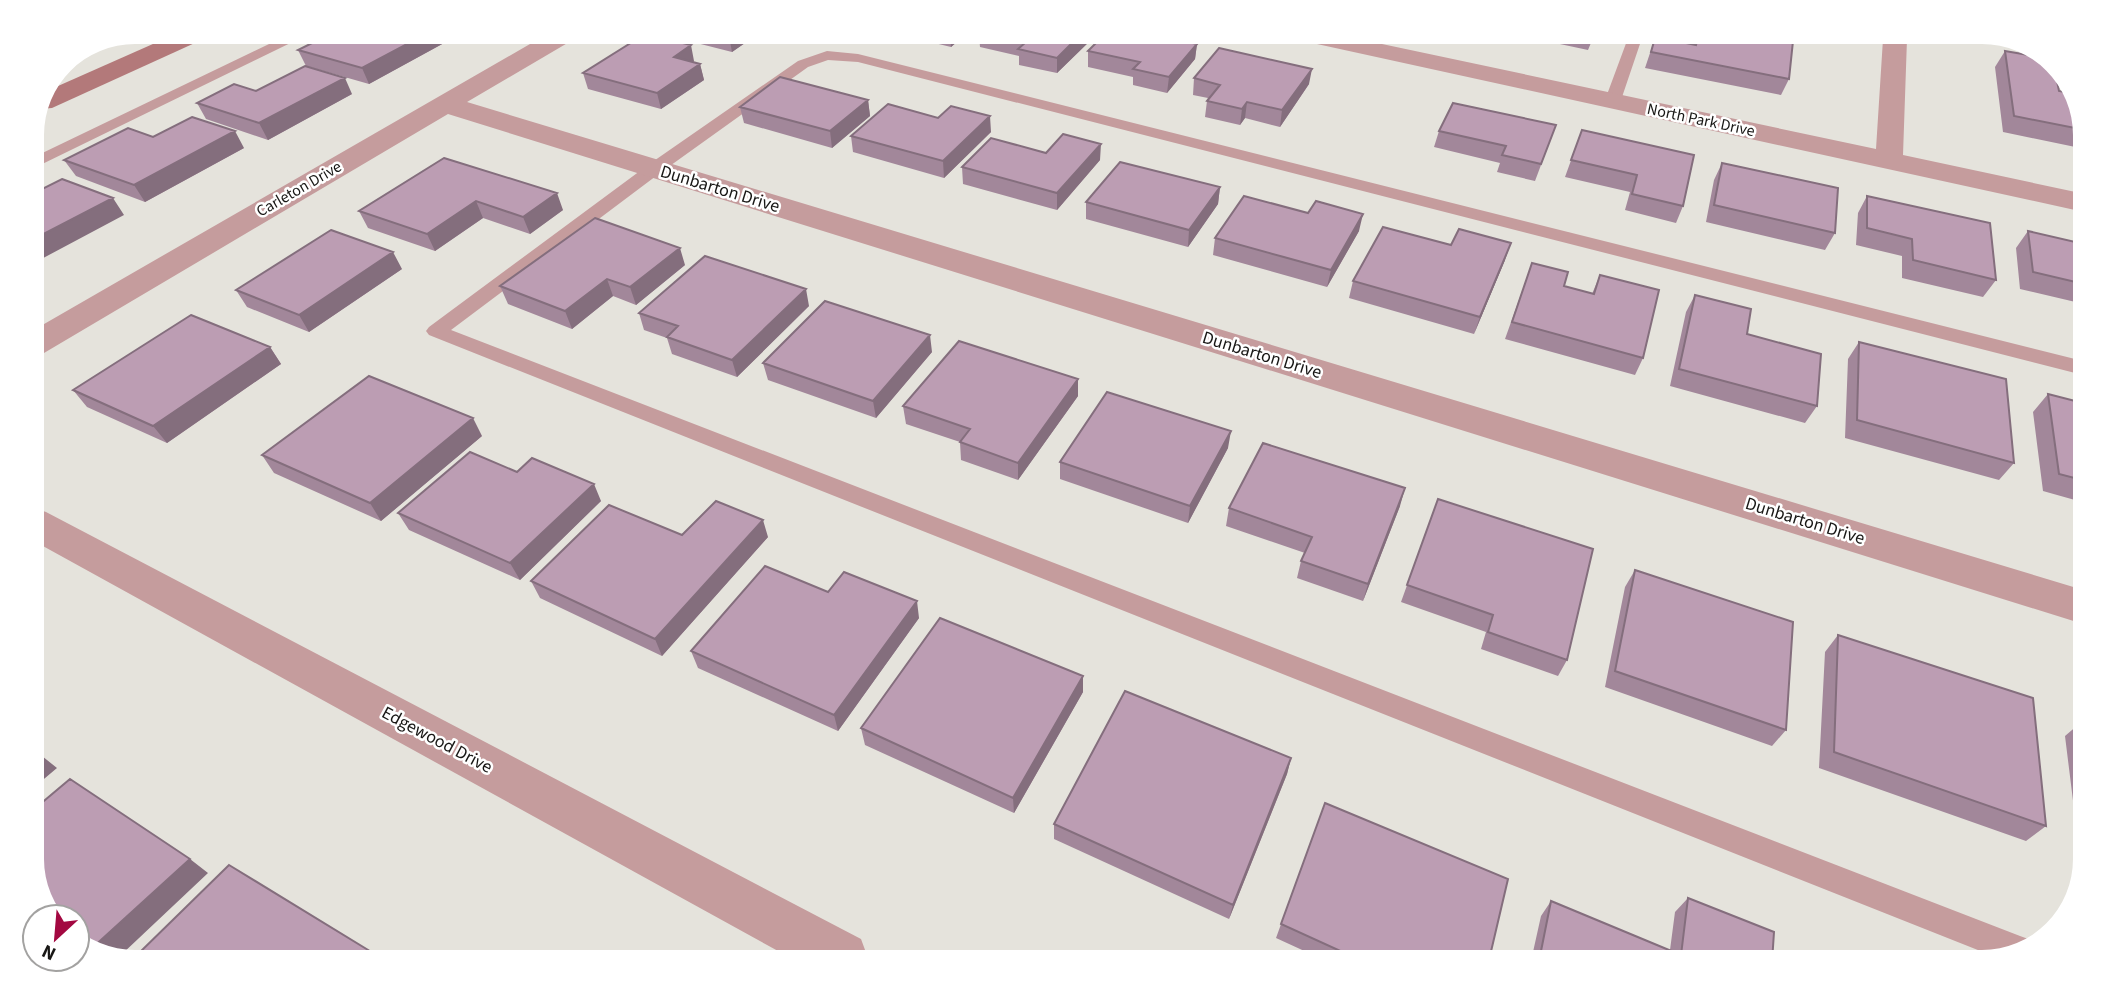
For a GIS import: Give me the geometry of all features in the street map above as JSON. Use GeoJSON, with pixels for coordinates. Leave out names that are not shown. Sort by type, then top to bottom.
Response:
{"type":"FeatureCollection","features":[{"type":"Feature","properties":{"kind":"main road"},"geometry":{"type":"LineString","coordinates":[[52,98],[172,44]]}},
{"type":"Feature","properties":{"kind":"street","name":"Carleton Drive"},"geometry":{"type":"LineString","coordinates":[[44,338],[548,44]]}},
{"type":"Feature","properties":{"kind":"street","name":"North Park Drive"},"geometry":{"type":"LineString","coordinates":[[1350,44],[2073,200]]}},
{"type":"Feature","properties":{"kind":"street"},"geometry":{"type":"LineString","coordinates":[[1889,160],[1895,44]]}},
{"type":"Feature","properties":{"kind":"street","name":"Dunbarton Drive"},"geometry":{"type":"LineString","coordinates":[[444,104],[2073,604]]}},
{"type":"Feature","properties":{"kind":"street","name":"Edgewood Drive"},"geometry":{"type":"LineString","coordinates":[[44,528],[827,950]]}},
{"type":"Feature","properties":{"kind":"lane"},"geometry":{"type":"LineString","coordinates":[[44,158],[281,44]]}},
{"type":"Feature","properties":{"kind":"lane"},"geometry":{"type":"LineString","coordinates":[[1613,100],[1633,44]]}},
{"type":"Feature","properties":{"kind":"lane"},"geometry":{"type":"LineString","coordinates":[[2008,946],[436,331],[654,169],[803,64],[827,55],[858,58],[2073,366]]}},
{"type":"Feature","properties":{"kind":"building"},"geometry":{"type":"Polygon","coordinates":[[[310,44],[407,44],[362,68],[298,50],[310,44]]]}},
{"type":"Feature","properties":{"kind":"building"},"geometry":{"type":"Polygon","coordinates":[[[629,44],[691,45],[674,57],[700,64],[657,93],[583,73],[629,44]]]}},
{"type":"Feature","properties":{"kind":"building"},"geometry":{"type":"Polygon","coordinates":[[[1024,44],[1071,44],[1057,58],[1018,49],[1024,44]]]}},
{"type":"Feature","properties":{"kind":"building"},"geometry":{"type":"Polygon","coordinates":[[[1095,44],[1197,44],[1169,77],[1133,69],[1140,62],[1088,51],[1095,44]]]}},
{"type":"Feature","properties":{"kind":"building"},"geometry":{"type":"Polygon","coordinates":[[[1653,44],[1793,44],[1789,79],[1651,52],[1653,44]]]}},
{"type":"Feature","properties":{"kind":"building"},"geometry":{"type":"Polygon","coordinates":[[[1219,48],[1312,69],[1282,110],[1247,102],[1242,109],[1207,101],[1220,85],[1194,78],[1219,48]]]}},
{"type":"Feature","properties":{"kind":"building"},"geometry":{"type":"Polygon","coordinates":[[[2005,51],[2028,56],[2055,79],[2059,91],[2064,94],[2073,128],[2014,116],[2005,51]]]}},
{"type":"Feature","properties":{"kind":"building"},"geometry":{"type":"Polygon","coordinates":[[[305,66],[345,78],[259,123],[197,103],[234,84],[256,91],[305,66]]]}},
{"type":"Feature","properties":{"kind":"building"},"geometry":{"type":"Polygon","coordinates":[[[780,77],[868,100],[830,131],[740,107],[780,77]]]}},
{"type":"Feature","properties":{"kind":"building"},"geometry":{"type":"Polygon","coordinates":[[[1453,103],[1556,125],[1541,164],[1502,155],[1506,146],[1439,131],[1453,103]]]}},
{"type":"Feature","properties":{"kind":"building"},"geometry":{"type":"Polygon","coordinates":[[[888,104],[938,118],[951,106],[990,116],[943,161],[851,136],[888,104]]]}},
{"type":"Feature","properties":{"kind":"building"},"geometry":{"type":"Polygon","coordinates":[[[192,117],[235,131],[134,185],[64,160],[128,128],[153,137],[192,117]]]}},
{"type":"Feature","properties":{"kind":"building"},"geometry":{"type":"Polygon","coordinates":[[[1582,130],[1694,155],[1683,206],[1632,194],[1637,175],[1571,160],[1582,130]]]}},
{"type":"Feature","properties":{"kind":"building"},"geometry":{"type":"Polygon","coordinates":[[[1063,134],[1101,144],[1057,193],[962,167],[991,138],[1046,153],[1063,134]]]}},
{"type":"Feature","properties":{"kind":"building"},"geometry":{"type":"Polygon","coordinates":[[[444,158],[557,193],[523,217],[476,201],[427,234],[359,211],[444,158]]]}},
{"type":"Feature","properties":{"kind":"building"},"geometry":{"type":"Polygon","coordinates":[[[1120,162],[1220,187],[1189,230],[1086,202],[1120,162]]]}},
{"type":"Feature","properties":{"kind":"building"},"geometry":{"type":"Polygon","coordinates":[[[1722,163],[1838,188],[1835,233],[1714,205],[1722,163]]]}},
{"type":"Feature","properties":{"kind":"building"},"geometry":{"type":"Polygon","coordinates":[[[62,179],[113,198],[44,234],[44,188],[62,179]]]}},
{"type":"Feature","properties":{"kind":"building"},"geometry":{"type":"Polygon","coordinates":[[[1244,196],[1308,213],[1316,201],[1363,214],[1331,270],[1215,238],[1244,196]]]}},
{"type":"Feature","properties":{"kind":"building"},"geometry":{"type":"Polygon","coordinates":[[[1867,196],[1990,223],[1996,280],[1913,260],[1912,239],[1867,228],[1867,196]]]}},
{"type":"Feature","properties":{"kind":"building"},"geometry":{"type":"Polygon","coordinates":[[[595,218],[680,248],[630,287],[607,279],[565,311],[500,286],[595,218]]]}},
{"type":"Feature","properties":{"kind":"building"},"geometry":{"type":"Polygon","coordinates":[[[1383,227],[1451,245],[1459,229],[1511,243],[1480,317],[1353,281],[1383,227]]]}},
{"type":"Feature","properties":{"kind":"building"},"geometry":{"type":"Polygon","coordinates":[[[331,230],[393,252],[299,315],[236,290],[331,230]]]}},
{"type":"Feature","properties":{"kind":"building"},"geometry":{"type":"Polygon","coordinates":[[[2028,231],[2073,241],[2073,281],[2033,272],[2028,231]]]}},
{"type":"Feature","properties":{"kind":"building"},"geometry":{"type":"Polygon","coordinates":[[[705,256],[806,289],[732,360],[667,337],[678,326],[639,313],[705,256]]]}},
{"type":"Feature","properties":{"kind":"building"},"geometry":{"type":"Polygon","coordinates":[[[1532,263],[1568,272],[1564,286],[1594,294],[1600,275],[1659,290],[1643,358],[1512,322],[1532,263]]]}},
{"type":"Feature","properties":{"kind":"building"},"geometry":{"type":"Polygon","coordinates":[[[1695,295],[1751,309],[1747,334],[1821,354],[1817,406],[1679,369],[1695,295]]]}},
{"type":"Feature","properties":{"kind":"building"},"geometry":{"type":"Polygon","coordinates":[[[825,301],[930,335],[873,401],[763,363],[825,301]]]}},
{"type":"Feature","properties":{"kind":"building"},"geometry":{"type":"Polygon","coordinates":[[[191,315],[270,347],[153,426],[73,390],[191,315]]]}},
{"type":"Feature","properties":{"kind":"building"},"geometry":{"type":"Polygon","coordinates":[[[959,341],[1078,379],[1018,463],[960,442],[970,429],[903,406],[959,341]]]}},
{"type":"Feature","properties":{"kind":"building"},"geometry":{"type":"Polygon","coordinates":[[[1859,342],[2006,379],[2014,463],[1857,420],[1859,342]]]}},
{"type":"Feature","properties":{"kind":"building"},"geometry":{"type":"Polygon","coordinates":[[[369,376],[473,418],[370,503],[262,455],[369,376]]]}},
{"type":"Feature","properties":{"kind":"building"},"geometry":{"type":"Polygon","coordinates":[[[1107,392],[1231,431],[1190,506],[1060,462],[1107,392]]]}},
{"type":"Feature","properties":{"kind":"building"},"geometry":{"type":"Polygon","coordinates":[[[2048,394],[2073,400],[2073,478],[2059,474],[2048,394]]]}},
{"type":"Feature","properties":{"kind":"building"},"geometry":{"type":"Polygon","coordinates":[[[1263,443],[1405,488],[1368,584],[1301,561],[1312,537],[1229,508],[1263,443]]]}},
{"type":"Feature","properties":{"kind":"building"},"geometry":{"type":"Polygon","coordinates":[[[470,452],[517,472],[532,458],[594,484],[510,563],[398,513],[470,452]]]}},
{"type":"Feature","properties":{"kind":"building"},"geometry":{"type":"Polygon","coordinates":[[[1438,499],[1593,549],[1567,660],[1488,632],[1493,615],[1407,585],[1438,499]]]}},
{"type":"Feature","properties":{"kind":"building"},"geometry":{"type":"Polygon","coordinates":[[[716,501],[763,520],[655,639],[531,581],[609,505],[682,535],[716,501]]]}},
{"type":"Feature","properties":{"kind":"building"},"geometry":{"type":"Polygon","coordinates":[[[765,566],[828,592],[844,572],[917,601],[834,715],[691,651],[765,566]]]}},
{"type":"Feature","properties":{"kind":"building"},"geometry":{"type":"Polygon","coordinates":[[[1635,570],[1793,622],[1786,730],[1615,671],[1635,570]]]}},
{"type":"Feature","properties":{"kind":"building"},"geometry":{"type":"Polygon","coordinates":[[[940,618],[1083,676],[1013,798],[861,728],[940,618]]]}},
{"type":"Feature","properties":{"kind":"building"},"geometry":{"type":"Polygon","coordinates":[[[1838,635],[2033,698],[2046,826],[1834,752],[1838,635]]]}},
{"type":"Feature","properties":{"kind":"building"},"geometry":{"type":"Polygon","coordinates":[[[1125,691],[1291,758],[1233,905],[1054,824],[1125,691]]]}},
{"type":"Feature","properties":{"kind":"building"},"geometry":{"type":"Polygon","coordinates":[[[70,779],[190,859],[98,942],[91,939],[91,903],[55,903],[45,877],[44,801],[70,779]]]}},
{"type":"Feature","properties":{"kind":"building"},"geometry":{"type":"Polygon","coordinates":[[[1325,803],[1508,879],[1491,950],[1338,950],[1281,924],[1325,803]]]}},
{"type":"Feature","properties":{"kind":"building"},"geometry":{"type":"Polygon","coordinates":[[[229,865],[368,950],[142,950],[229,865]]]}},
{"type":"Feature","properties":{"kind":"building"},"geometry":{"type":"Polygon","coordinates":[[[1688,898],[1774,932],[1773,950],[1682,950],[1688,898]]]}},
{"type":"Feature","properties":{"kind":"building"},"geometry":{"type":"Polygon","coordinates":[[[1551,901],[1669,950],[1541,950],[1551,901]]]}}]}
